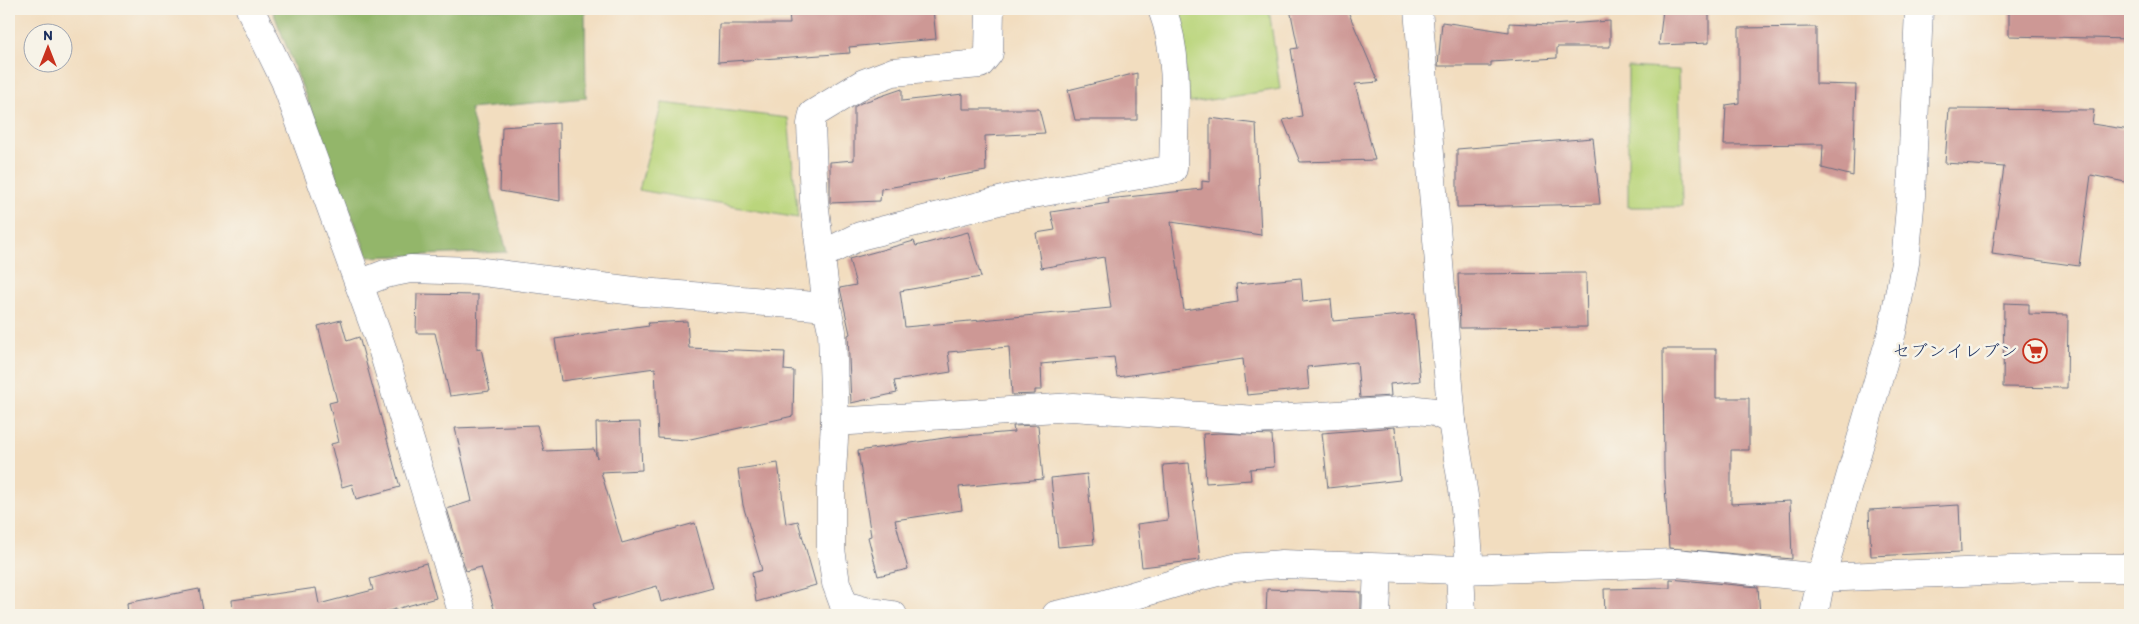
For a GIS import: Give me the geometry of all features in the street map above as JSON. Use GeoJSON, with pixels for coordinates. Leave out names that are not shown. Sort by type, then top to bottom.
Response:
{"type":"FeatureCollection","features":[{"type":"Feature","properties":{"kind":"street"},"geometry":{"type":"LineString","coordinates":[[250,9],[285,81],[382,345],[464,615]]}},
{"type":"Feature","properties":{"kind":"street"},"geometry":{"type":"LineString","coordinates":[[893,615],[838,610],[831,549],[831,489],[835,422],[832,331],[827,307],[814,202],[811,124],[813,114],[864,83],[893,72],[980,64],[989,53],[990,9]]}},
{"type":"Feature","properties":{"kind":"street"},"geometry":{"type":"LineString","coordinates":[[821,255],[860,236],[1011,198],[1173,169],[1175,73],[1167,20],[1162,9]]}},
{"type":"Feature","properties":{"kind":"street"},"geometry":{"type":"LineString","coordinates":[[1418,9],[1452,420],[1464,496],[1465,570],[1462,615]]}},
{"type":"Feature","properties":{"kind":"street"},"geometry":{"type":"LineString","coordinates":[[1814,615],[1821,578],[1892,332],[1905,263],[1911,196],[1919,9]]}},
{"type":"Feature","properties":{"kind":"street"},"geometry":{"type":"LineString","coordinates":[[359,284],[385,274],[410,269],[475,271],[642,292],[827,307]]}},
{"type":"Feature","properties":{"kind":"street"},"geometry":{"type":"LineString","coordinates":[[835,422],[1073,407],[1256,420],[1417,410],[1435,412],[1452,420]]}},
{"type":"Feature","properties":{"kind":"street"},"geometry":{"type":"LineString","coordinates":[[1056,615],[1096,611],[1186,580],[1234,568],[1282,564],[1465,570],[1676,563],[1821,578],[2055,568],[2130,568]]}},
{"type":"Feature","properties":{"kind":"street"},"geometry":{"type":"LineString","coordinates":[[1376,615],[1378,568]]}},
{"type":"Feature","properties":{"kind":"green space"},"geometry":{"type":"Polygon","coordinates":[[[272,9],[585,9],[586,98],[470,109],[507,252],[368,257],[272,9]]]}},
{"type":"Feature","properties":{"kind":"green space"},"geometry":{"type":"Polygon","coordinates":[[[1176,9],[1269,9],[1280,89],[1190,103],[1176,9]]]}},
{"type":"Feature","properties":{"kind":"green space"},"geometry":{"type":"Polygon","coordinates":[[[1628,67],[1679,70],[1682,207],[1628,207],[1628,67]]]}},
{"type":"Feature","properties":{"kind":"green space"},"geometry":{"type":"Polygon","coordinates":[[[662,103],[788,118],[798,218],[639,190],[662,103]]]}},
{"type":"Feature","properties":{"kind":"building"},"geometry":{"type":"Polygon","coordinates":[[[809,9],[933,9],[936,39],[849,47],[850,53],[718,62],[719,24],[790,24],[789,12],[809,9]]]}},
{"type":"Feature","properties":{"kind":"building"},"geometry":{"type":"Polygon","coordinates":[[[1290,9],[1347,9],[1378,82],[1355,84],[1375,160],[1300,162],[1283,120],[1302,116],[1291,49],[1298,48],[1290,9]]]}},
{"type":"Feature","properties":{"kind":"building"},"geometry":{"type":"Polygon","coordinates":[[[1663,9],[1709,9],[1709,43],[1659,45],[1663,9]]]}},
{"type":"Feature","properties":{"kind":"building"},"geometry":{"type":"Polygon","coordinates":[[[2009,9],[2130,9],[2130,39],[2009,36],[2009,9]]]}},
{"type":"Feature","properties":{"kind":"building"},"geometry":{"type":"Polygon","coordinates":[[[1610,21],[1610,47],[1557,47],[1557,58],[1491,62],[1491,66],[1438,66],[1442,22],[1509,32],[1509,23],[1551,25],[1610,21]]]}},
{"type":"Feature","properties":{"kind":"building"},"geometry":{"type":"Polygon","coordinates":[[[1816,27],[1816,84],[1856,85],[1853,176],[1822,168],[1823,144],[1724,145],[1726,105],[1739,103],[1739,28],[1816,27]]]}},
{"type":"Feature","properties":{"kind":"building"},"geometry":{"type":"Polygon","coordinates":[[[1137,73],[1137,120],[1075,120],[1068,90],[1137,73]]]}},
{"type":"Feature","properties":{"kind":"building"},"geometry":{"type":"Polygon","coordinates":[[[902,89],[902,101],[963,94],[963,109],[1039,109],[1045,133],[985,136],[986,171],[881,189],[880,201],[830,203],[830,162],[854,160],[854,107],[902,89]]]}},
{"type":"Feature","properties":{"kind":"building"},"geometry":{"type":"Polygon","coordinates":[[[1949,109],[2094,110],[2092,124],[2130,130],[2130,183],[2091,175],[2079,266],[1992,254],[2004,167],[1945,163],[1949,109]]]}},
{"type":"Feature","properties":{"kind":"building"},"geometry":{"type":"Polygon","coordinates":[[[1210,118],[1256,124],[1261,235],[1171,222],[1184,310],[1238,302],[1236,284],[1301,278],[1303,302],[1331,299],[1333,321],[1414,314],[1420,381],[1390,384],[1391,396],[1360,398],[1357,362],[1307,367],[1309,389],[1247,395],[1243,359],[1117,377],[1114,357],[1041,364],[1042,390],[1035,390],[1035,394],[1012,395],[1009,347],[948,352],[951,372],[894,381],[897,393],[851,403],[848,335],[850,334],[840,288],[856,285],[849,259],[914,241],[916,246],[968,232],[981,277],[900,291],[905,327],[1111,308],[1104,257],[1041,268],[1036,233],[1055,230],[1051,212],[1109,203],[1108,199],[1202,189],[1202,181],[1210,182],[1210,118]]]}},
{"type":"Feature","properties":{"kind":"building"},"geometry":{"type":"Polygon","coordinates":[[[559,123],[560,201],[500,191],[502,127],[559,123]]]}},
{"type":"Feature","properties":{"kind":"building"},"geometry":{"type":"Polygon","coordinates":[[[1593,138],[1600,204],[1457,207],[1457,149],[1593,138]]]}},
{"type":"Feature","properties":{"kind":"building"},"geometry":{"type":"Polygon","coordinates":[[[1586,273],[1587,327],[1460,328],[1458,274],[1586,273]]]}},
{"type":"Feature","properties":{"kind":"building"},"geometry":{"type":"Polygon","coordinates":[[[417,294],[478,295],[477,349],[481,348],[490,391],[450,396],[435,333],[416,333],[417,294]]]}},
{"type":"Feature","properties":{"kind":"building","name":"セブンイレブン"},"geometry":{"type":"Polygon","coordinates":[[[2004,303],[2029,304],[2029,314],[2068,315],[2067,388],[2003,387],[2004,303]]]}},
{"type":"Feature","properties":{"kind":"building"},"geometry":{"type":"Polygon","coordinates":[[[341,320],[347,341],[359,337],[400,487],[356,499],[352,484],[342,487],[331,444],[339,442],[329,403],[337,401],[318,326],[341,320]]]}},
{"type":"Feature","properties":{"kind":"building"},"geometry":{"type":"Polygon","coordinates":[[[687,321],[689,348],[785,352],[784,370],[794,371],[793,416],[686,440],[658,438],[655,368],[561,381],[555,339],[649,326],[648,323],[687,321]]]}},
{"type":"Feature","properties":{"kind":"building"},"geometry":{"type":"Polygon","coordinates":[[[1663,349],[1716,349],[1716,398],[1749,398],[1749,450],[1731,450],[1731,504],[1790,501],[1792,559],[1669,548],[1664,470],[1663,349]]]}},
{"type":"Feature","properties":{"kind":"building"},"geometry":{"type":"Polygon","coordinates":[[[640,422],[642,470],[601,472],[622,543],[695,523],[713,588],[661,602],[657,586],[593,604],[597,615],[496,615],[481,567],[466,571],[447,509],[472,501],[455,428],[537,425],[544,451],[594,449],[597,458],[596,423],[640,422]]]}},
{"type":"Feature","properties":{"kind":"building"},"geometry":{"type":"Polygon","coordinates":[[[1038,425],[1043,479],[959,487],[962,510],[895,520],[908,569],[878,576],[868,537],[871,536],[858,451],[951,437],[1014,432],[1013,426],[1038,425]]]}},
{"type":"Feature","properties":{"kind":"building"},"geometry":{"type":"Polygon","coordinates":[[[1395,427],[1400,480],[1328,488],[1322,433],[1395,427]]]}},
{"type":"Feature","properties":{"kind":"building"},"geometry":{"type":"Polygon","coordinates":[[[1203,434],[1272,435],[1274,467],[1250,469],[1251,480],[1206,483],[1203,434]]]}},
{"type":"Feature","properties":{"kind":"building"},"geometry":{"type":"Polygon","coordinates":[[[778,463],[786,524],[798,521],[816,585],[756,602],[752,573],[762,570],[743,505],[738,469],[778,463]]]}},
{"type":"Feature","properties":{"kind":"building"},"geometry":{"type":"Polygon","coordinates":[[[1189,463],[1200,560],[1142,567],[1137,524],[1168,520],[1163,465],[1189,463]]]}},
{"type":"Feature","properties":{"kind":"building"},"geometry":{"type":"Polygon","coordinates":[[[1087,474],[1094,544],[1058,547],[1051,478],[1087,474]]]}},
{"type":"Feature","properties":{"kind":"building"},"geometry":{"type":"Polygon","coordinates":[[[1959,505],[1961,552],[1871,556],[1869,510],[1959,505]]]}},
{"type":"Feature","properties":{"kind":"building"},"geometry":{"type":"Polygon","coordinates":[[[426,563],[436,598],[374,615],[233,615],[232,600],[316,588],[319,604],[373,590],[370,579],[426,563]]]}},
{"type":"Feature","properties":{"kind":"building"},"geometry":{"type":"Polygon","coordinates":[[[1670,579],[1758,587],[1760,615],[1605,615],[1604,589],[1670,588],[1670,579]]]}},
{"type":"Feature","properties":{"kind":"building"},"geometry":{"type":"Polygon","coordinates":[[[199,589],[204,615],[128,615],[127,603],[199,589]]]}},
{"type":"Feature","properties":{"kind":"building"},"geometry":{"type":"Polygon","coordinates":[[[1267,589],[1361,592],[1361,615],[1266,615],[1267,589]]]}},
{"type":"Feature","properties":{"kind":"place","name":"セブンイレブン"},"geometry":{"type":"Point","coordinates":[2035,351]}}]}
